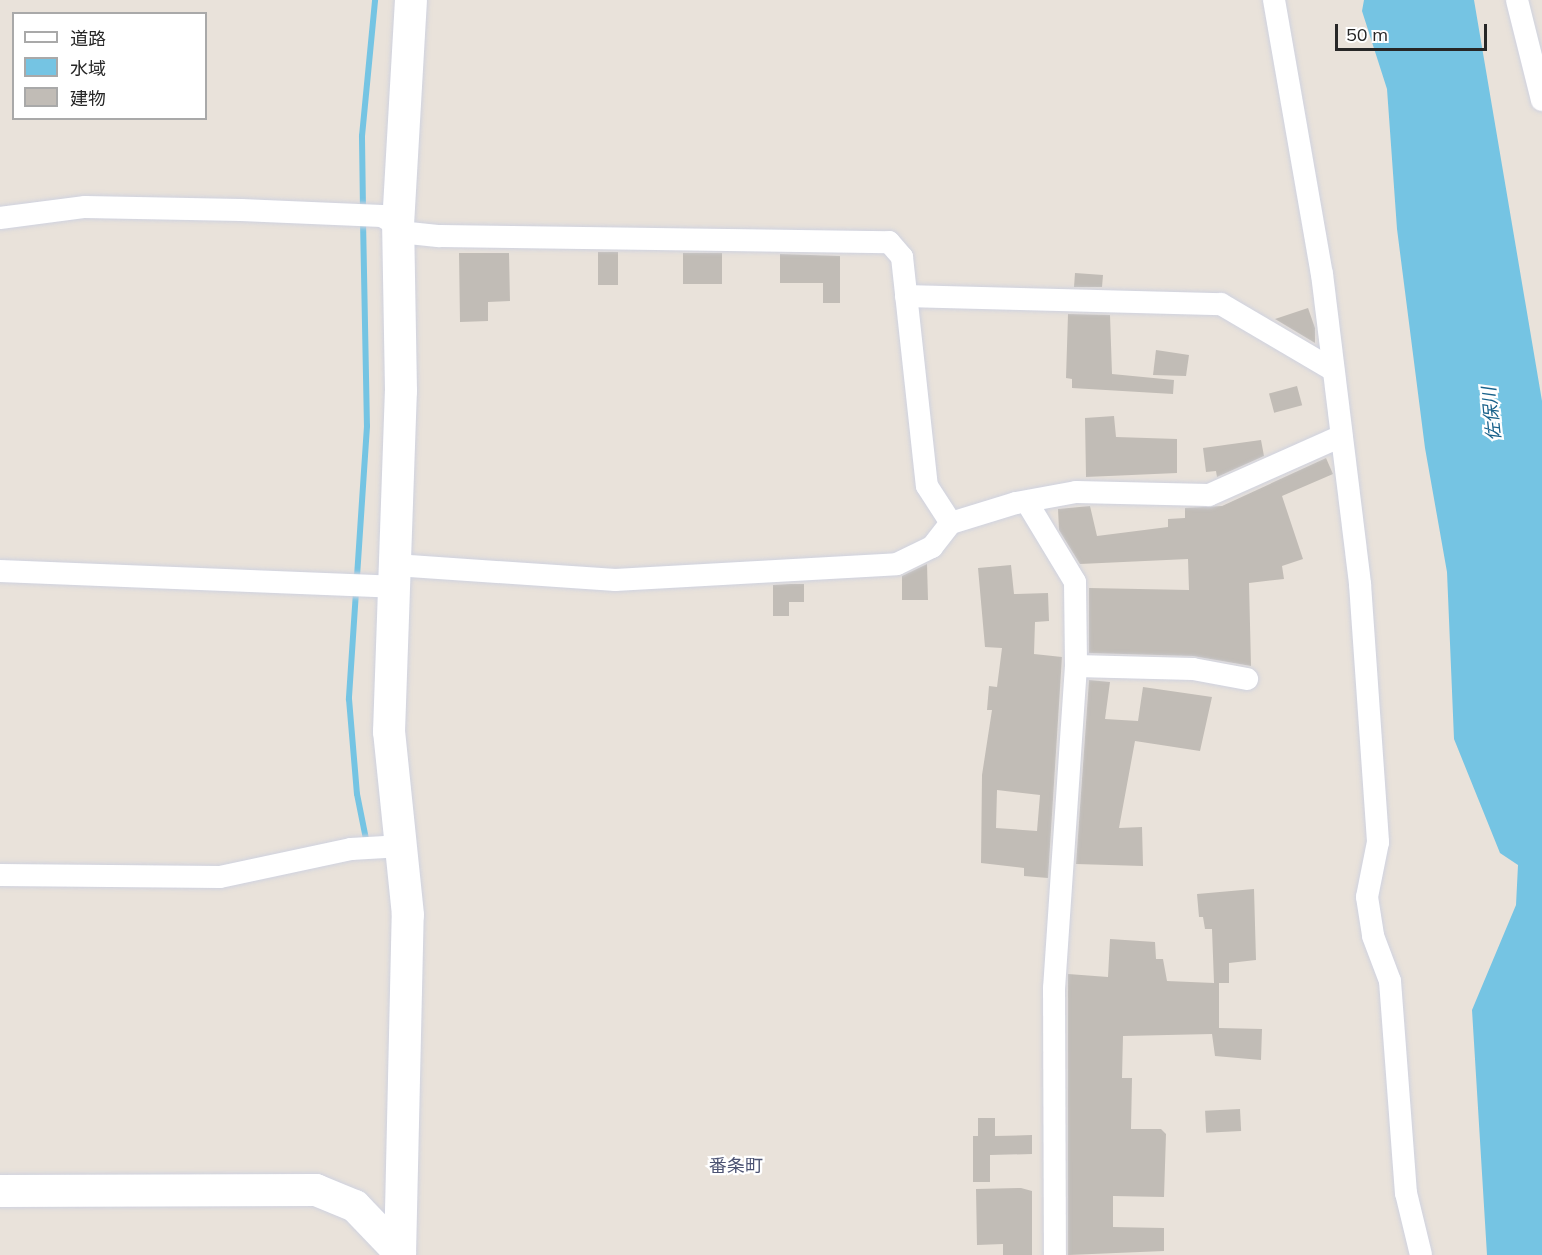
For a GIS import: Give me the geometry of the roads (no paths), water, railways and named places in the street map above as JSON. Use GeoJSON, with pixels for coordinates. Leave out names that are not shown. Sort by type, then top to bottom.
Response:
{"type":"FeatureCollection","features":[{"type":"Feature","properties":{"kind":"street"},"geometry":{"type":"LineString","coordinates":[[400,1254],[408,926],[390,732],[401,391],[398,225],[411,0]]}},
{"type":"Feature","properties":{"kind":"street"},"geometry":{"type":"LineString","coordinates":[[1274,0],[1322,274],[1339,437],[1360,584],[1378,842],[1367,897],[1373,936],[1390,981],[1406,1193],[1420,1255]]}},
{"type":"Feature","properties":{"kind":"street"},"geometry":{"type":"LineString","coordinates":[[1517,0],[1542,100]]}},
{"type":"Feature","properties":{"kind":"street"},"geometry":{"type":"LineString","coordinates":[[0,218],[85,207],[241,210],[382,216],[409,233],[440,236],[889,242],[902,257],[927,486],[951,523]]}},
{"type":"Feature","properties":{"kind":"street"},"geometry":{"type":"LineString","coordinates":[[906,296],[1221,304],[1333,370]]}},
{"type":"Feature","properties":{"kind":"street"},"geometry":{"type":"LineString","coordinates":[[0,571],[615,580],[897,564],[932,547],[951,523],[1016,502],[1028,504],[1076,492],[1209,495],[1339,437]]}},
{"type":"Feature","properties":{"kind":"street"},"geometry":{"type":"LineString","coordinates":[[1028,504],[1074,582],[1076,666],[1054,988],[1055,1255]]}},
{"type":"Feature","properties":{"kind":"street"},"geometry":{"type":"LineString","coordinates":[[1076,666],[1193,669],[1247,679]]}},
{"type":"Feature","properties":{"kind":"street"},"geometry":{"type":"LineString","coordinates":[[0,875],[220,877],[351,849],[402,846]]}},
{"type":"Feature","properties":{"kind":"street"},"geometry":{"type":"LineString","coordinates":[[0,1191],[316,1190],[355,1206],[400,1254]]}},
{"type":"Feature","properties":{"kind":"water","name":"佐保川"},"geometry":{"type":"Polygon","coordinates":[[[1364,0],[1474,0],[1542,401],[1542,1255],[1487,1255],[1472,1010],[1516,905],[1518,865],[1500,853],[1454,739],[1447,572],[1425,448],[1397,229],[1387,89],[1362,11],[1364,0]]]}},
{"type":"Feature","properties":{"kind":"waterway"},"geometry":{"type":"LineString","coordinates":[[363,210],[362,136],[375,0]]}},
{"type":"Feature","properties":{"kind":"waterway"},"geometry":{"type":"LineString","coordinates":[[363,220],[367,426],[349,699],[357,794],[367,844]]}},
{"type":"Feature","properties":{"kind":"district","name":"番条町"},"geometry":{"type":"Point","coordinates":[736,1166]}}]}
